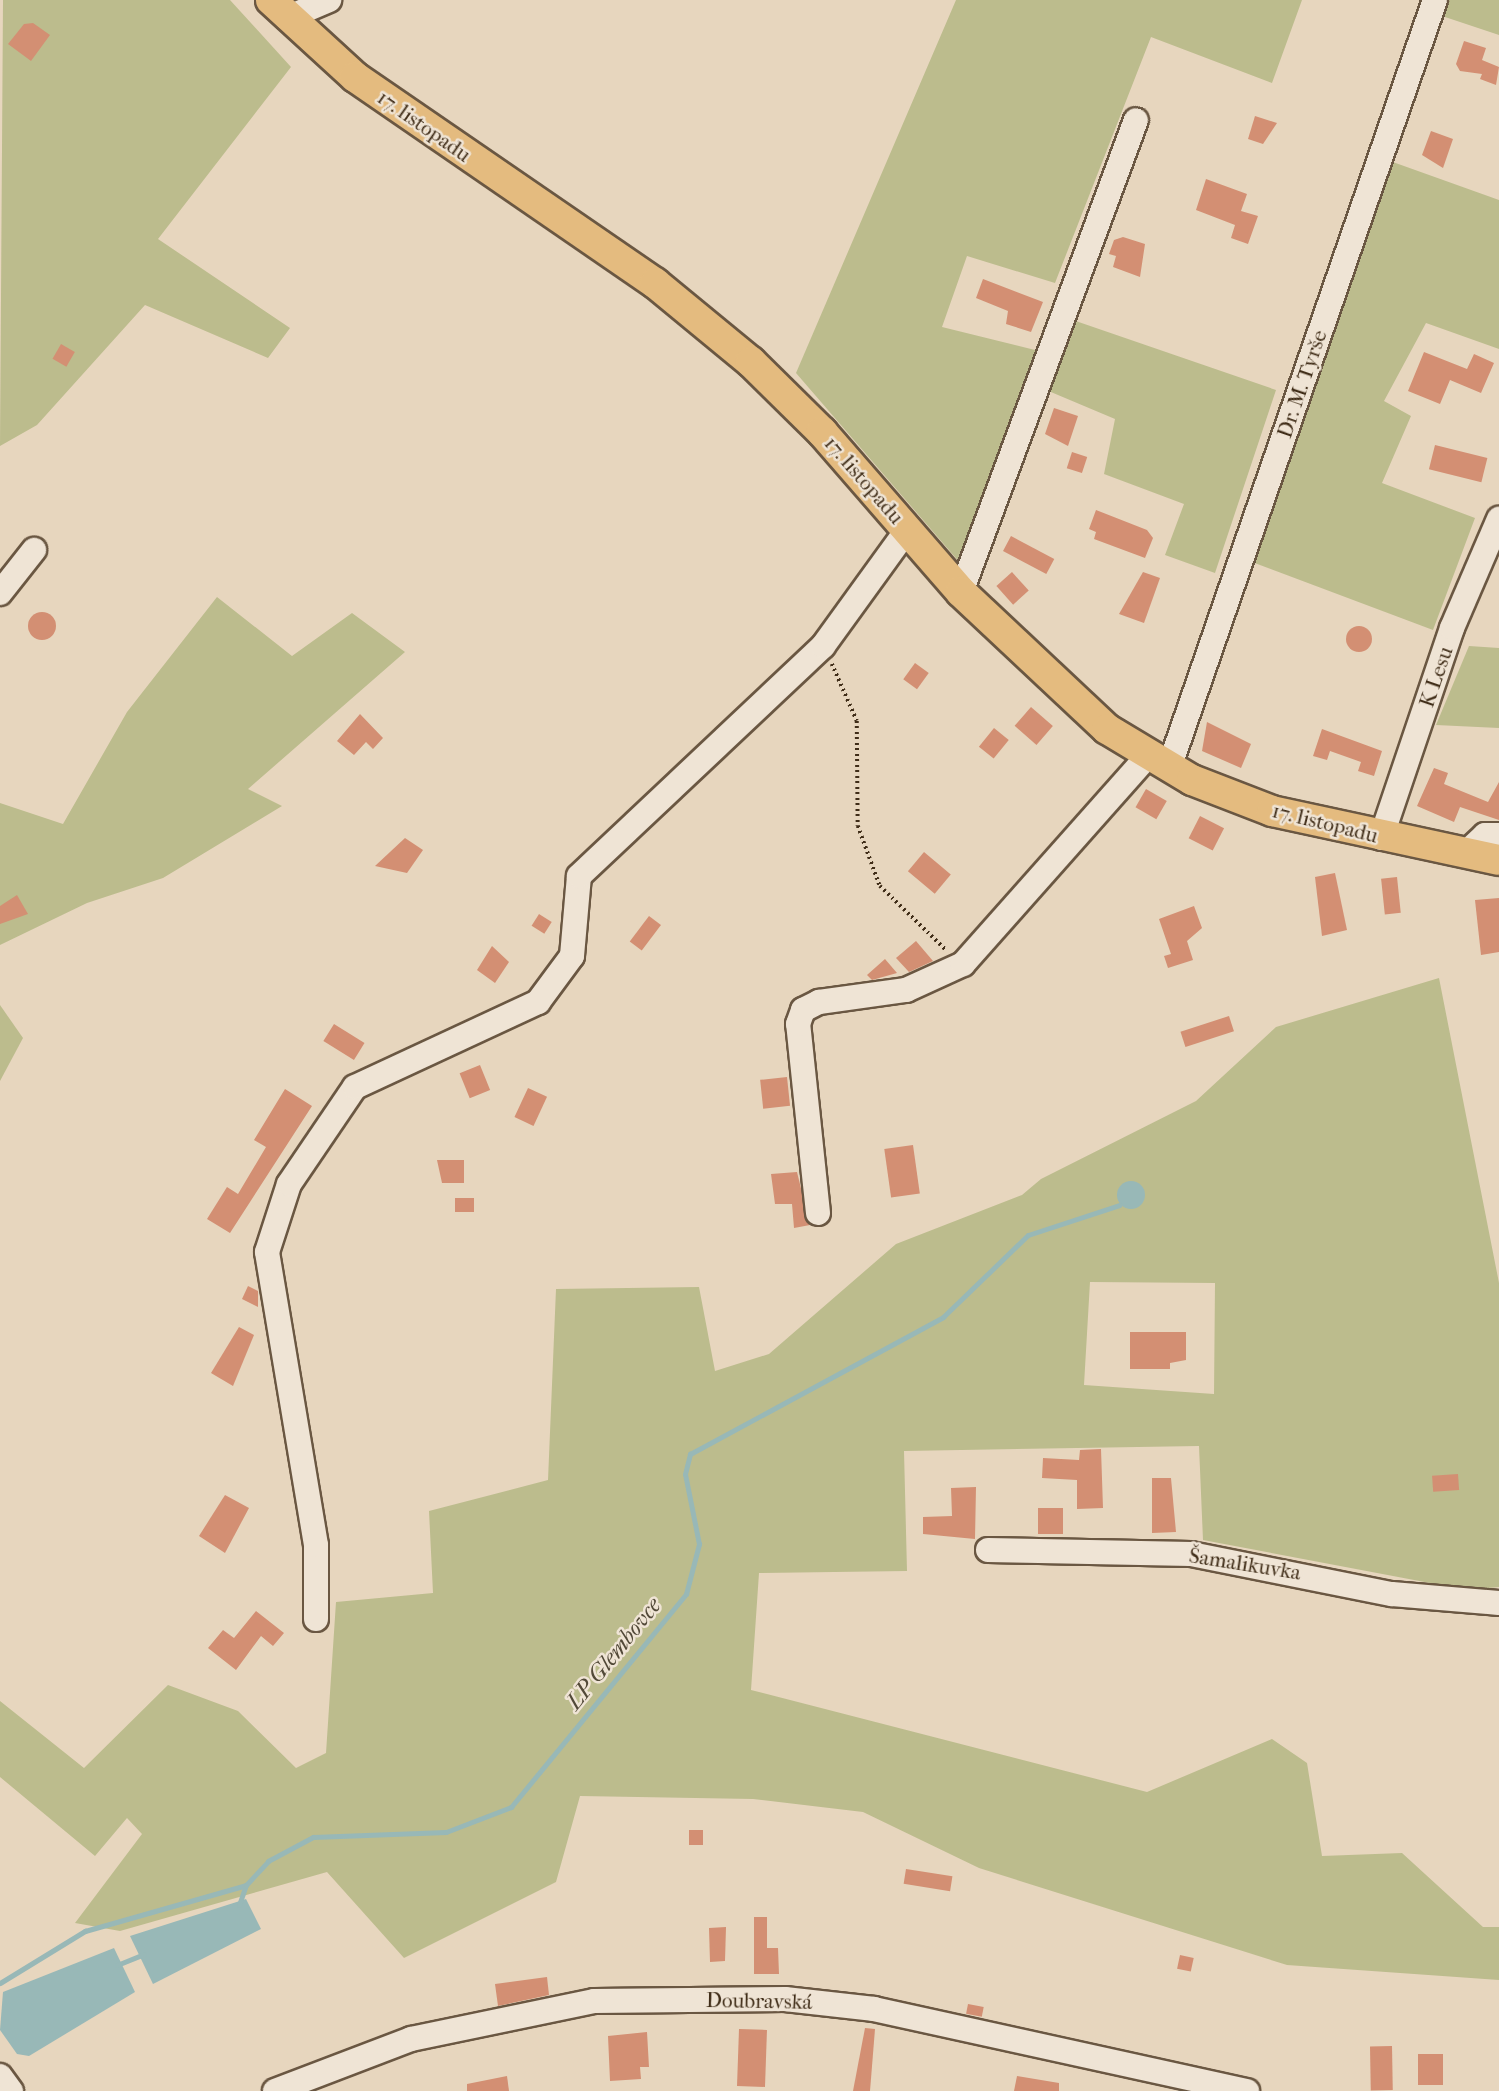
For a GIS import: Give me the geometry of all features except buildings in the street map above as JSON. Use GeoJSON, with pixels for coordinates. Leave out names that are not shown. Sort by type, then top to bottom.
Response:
{"type":"FeatureCollection","features":[{"type":"Feature","properties":{"kind":"main road","name":"17. listopadu"},"geometry":{"type":"LineString","coordinates":[[279,9],[396,107],[701,319],[807,416],[961,592],[1043,674],[1158,763],[1272,811],[1381,838],[1469,850],[1499,860]]}},
{"type":"Feature","properties":{"kind":"street"},"geometry":{"type":"LineString","coordinates":[[279,9],[328,0]]}},
{"type":"Feature","properties":{"kind":"street","name":"Dr. M. Tyrše"},"geometry":{"type":"LineString","coordinates":[[1158,763],[1435,0]]}},
{"type":"Feature","properties":{"kind":"street"},"geometry":{"type":"LineString","coordinates":[[961,592],[1136,120]]}},
{"type":"Feature","properties":{"kind":"street","name":"K Lesu"},"geometry":{"type":"LineString","coordinates":[[1381,838],[1452,628],[1499,519]]}},
{"type":"Feature","properties":{"kind":"street"},"geometry":{"type":"LineString","coordinates":[[316,1619],[316,1545],[267,1252],[289,1184],[355,1087],[538,1002],[572,956],[579,876],[823,646],[907,530]]}},
{"type":"Feature","properties":{"kind":"street"},"geometry":{"type":"LineString","coordinates":[[0,593],[34,550]]}},
{"type":"Feature","properties":{"kind":"street"},"geometry":{"type":"LineString","coordinates":[[818,1213],[798,1024],[803,1010],[819,1002],[906,990],[963,964],[1158,763]]}},
{"type":"Feature","properties":{"kind":"street"},"geometry":{"type":"LineString","coordinates":[[1469,850],[1485,835],[1499,835]]}},
{"type":"Feature","properties":{"kind":"street","name":"Šamalikuvka"},"geometry":{"type":"LineString","coordinates":[[988,1550],[1191,1554],[1392,1594],[1499,1603]]}},
{"type":"Feature","properties":{"kind":"street","name":"Doubravská"},"geometry":{"type":"LineString","coordinates":[[275,2091],[411,2039],[594,2001],[785,1999],[874,2008],[1247,2091]]}},
{"type":"Feature","properties":{"kind":"street"},"geometry":{"type":"LineString","coordinates":[[0,2076],[11,2091]]}},
{"type":"Feature","properties":{"kind":"path"},"geometry":{"type":"LineString","coordinates":[[823,646],[857,721],[858,826],[880,886],[963,964]]}},
{"type":"Feature","properties":{"kind":"green space"},"geometry":{"type":"Polygon","coordinates":[[[3,0],[230,0],[291,67],[158,239],[290,328],[268,358],[145,305],[37,425],[0,446],[3,0]]]}},
{"type":"Feature","properties":{"kind":"green space"},"geometry":{"type":"Polygon","coordinates":[[[956,0],[1302,0],[1272,83],[1151,37],[1055,283],[967,256],[942,327],[1051,354],[1067,318],[1276,390],[1215,573],[1165,555],[1184,504],[1104,474],[1115,419],[1039,387],[961,564],[796,373],[956,0]]]}},
{"type":"Feature","properties":{"kind":"green space"},"geometry":{"type":"Polygon","coordinates":[[[1447,0],[1499,0],[1499,35],[1442,16],[1447,0]]]}},
{"type":"Feature","properties":{"kind":"green space"},"geometry":{"type":"Polygon","coordinates":[[[1390,161],[1499,200],[1499,349],[1426,323],[1384,401],[1411,416],[1382,483],[1475,518],[1433,630],[1252,562],[1390,161]]]}},
{"type":"Feature","properties":{"kind":"green space"},"geometry":{"type":"Polygon","coordinates":[[[217,597],[292,656],[352,613],[405,652],[248,789],[282,806],[163,878],[87,903],[0,945],[0,803],[63,824],[127,712],[217,597]]]}},
{"type":"Feature","properties":{"kind":"green space"},"geometry":{"type":"Polygon","coordinates":[[[1469,646],[1499,648],[1499,728],[1436,725],[1469,646]]]}},
{"type":"Feature","properties":{"kind":"green space"},"geometry":{"type":"Polygon","coordinates":[[[1439,978],[1499,1283],[1499,1587],[1467,1590],[1203,1540],[1199,1446],[904,1451],[907,1571],[759,1573],[751,1690],[1147,1792],[1272,1739],[1307,1763],[1322,1856],[1402,1853],[1483,1927],[1499,1927],[1499,1980],[1287,1965],[979,1868],[863,1812],[753,1799],[580,1796],[556,1882],[404,1958],[327,1872],[120,1931],[75,1923],[142,1834],[127,1818],[95,1856],[0,1777],[0,1701],[84,1768],[168,1685],[238,1711],[296,1768],[326,1753],[336,1602],[433,1593],[429,1511],[548,1480],[556,1289],[699,1287],[715,1371],[769,1354],[896,1244],[1022,1195],[1041,1179],[1196,1101],[1276,1027],[1439,978]],[[1090,1282],[1084,1385],[1214,1394],[1215,1283],[1090,1282]]]}},
{"type":"Feature","properties":{"kind":"green space"},"geometry":{"type":"Polygon","coordinates":[[[0,1005],[23,1038],[0,1081],[0,1005]]]}},
{"type":"Feature","properties":{"kind":"water"},"geometry":{"type":"Polygon","coordinates":[[[1131,1181],[1141,1185],[1145,1195],[1141,1205],[1131,1209],[1121,1205],[1117,1195],[1121,1185],[1131,1181]]]}},
{"type":"Feature","properties":{"kind":"water"},"geometry":{"type":"Polygon","coordinates":[[[246,1899],[261,1929],[153,1984],[130,1936],[246,1899]]]}},
{"type":"Feature","properties":{"kind":"water"},"geometry":{"type":"Polygon","coordinates":[[[114,1948],[135,1992],[29,2056],[17,2054],[0,2030],[3,1992],[114,1948]]]}},
{"type":"Feature","properties":{"kind":"waterway","name":"LP Glembovce"},"geometry":{"type":"LineString","coordinates":[[0,1983],[85,1931],[246,1885],[268,1861],[313,1837],[446,1832],[511,1807],[686,1594],[699,1544],[685,1474],[690,1454],[943,1317],[1028,1235],[1119,1205]]}},
{"type":"Feature","properties":{"kind":"waterway"},"geometry":{"type":"LineString","coordinates":[[239,1905],[246,1885]]}},
{"type":"Feature","properties":{"kind":"waterway"},"geometry":{"type":"LineString","coordinates":[[117,1965],[144,1954]]}}]}
